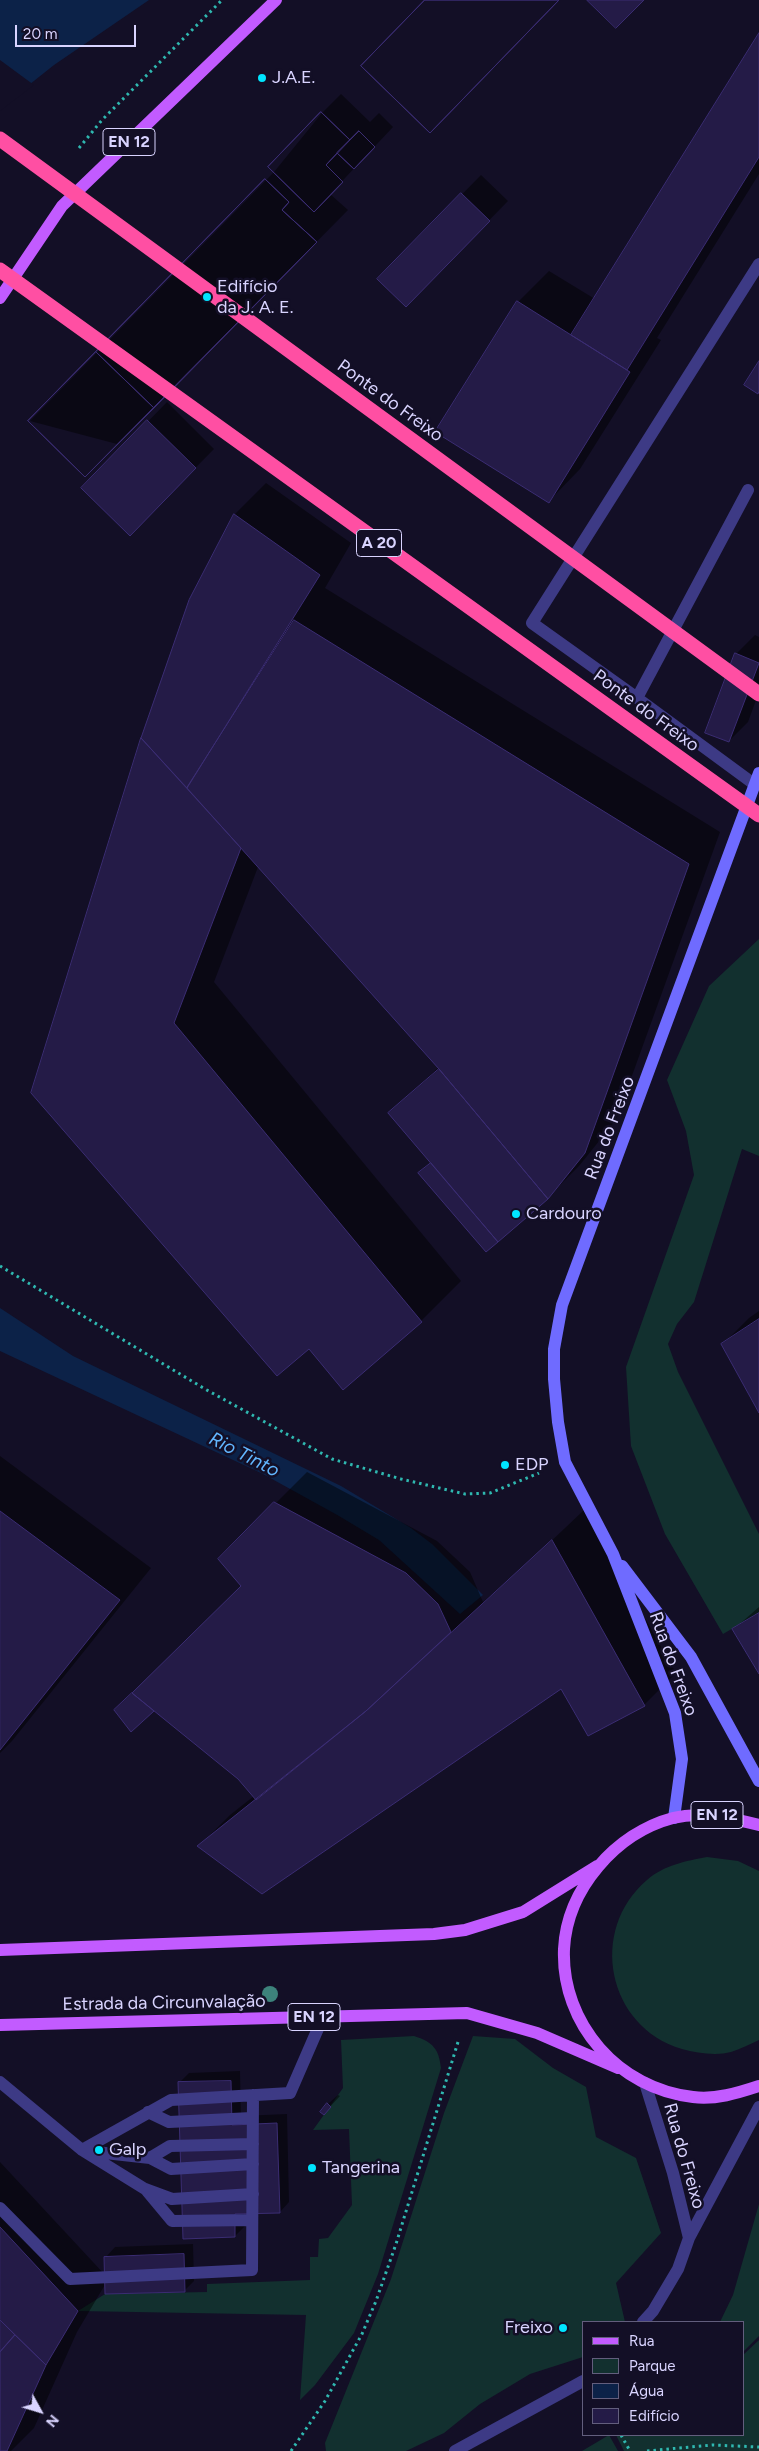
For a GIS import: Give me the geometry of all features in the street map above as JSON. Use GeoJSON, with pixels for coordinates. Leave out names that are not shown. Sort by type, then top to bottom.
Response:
{"type":"FeatureCollection","features":[{"type":"Feature","properties":{"kind":"highway","name":"Ponte do Freixo"},"geometry":{"type":"LineString","coordinates":[[0,139],[759,694]]}},
{"type":"Feature","properties":{"kind":"highway","name":"Ponte do Freixo"},"geometry":{"type":"LineString","coordinates":[[0,270],[759,815]]}},
{"type":"Feature","properties":{"kind":"main road","name":"EN 12"},"geometry":{"type":"LineString","coordinates":[[0,298],[62,206],[276,0]]}},
{"type":"Feature","properties":{"kind":"main road","name":"Rua do Freixo"},"geometry":{"type":"LineString","coordinates":[[674,1818],[682,1759],[675,1713],[613,1554],[565,1462],[558,1422],[554,1379],[554,1349],[562,1305],[757,778]]}},
{"type":"Feature","properties":{"kind":"main road","name":"Rua do Freixo"},"geometry":{"type":"LineString","coordinates":[[613,1554],[692,1657],[744,1749],[759,1781]]}},
{"type":"Feature","properties":{"kind":"main road","name":"EN 12"},"geometry":{"type":"LineString","coordinates":[[0,1950],[434,1934],[465,1930],[523,1912],[597,1866],[632,1836],[674,1818],[719,1815],[759,1826]]}},
{"type":"Feature","properties":{"kind":"main road","name":"EN 12"},"geometry":{"type":"LineString","coordinates":[[597,1866],[574,1905],[564,1949],[569,1994],[587,2035],[618,2068],[654,2088],[694,2098],[734,2095],[759,2086]]}},
{"type":"Feature","properties":{"kind":"main road","name":"Estrada da Circunvalação"},"geometry":{"type":"LineString","coordinates":[[0,2024],[467,2013],[537,2033],[618,2068]]}},
{"type":"Feature","properties":{"kind":"street"},"geometry":{"type":"LineString","coordinates":[[757,778],[637,698],[532,623],[759,264]]}},
{"type":"Feature","properties":{"kind":"street"},"geometry":{"type":"LineString","coordinates":[[637,698],[748,490]]}},
{"type":"Feature","properties":{"kind":"street"},"geometry":{"type":"LineString","coordinates":[[82,2150],[171,2100],[290,2093],[323,2016]]}},
{"type":"Feature","properties":{"kind":"street"},"geometry":{"type":"LineString","coordinates":[[0,2082],[82,2150],[145,2189],[172,2199],[253,2194]]}},
{"type":"Feature","properties":{"kind":"street","name":"Rua do Freixo"},"geometry":{"type":"LineString","coordinates":[[645,2084],[673,2174],[689,2238]]}},
{"type":"Feature","properties":{"kind":"street"},"geometry":{"type":"LineString","coordinates":[[0,2208],[70,2279],[252,2270],[253,2095]]}},
{"type":"Feature","properties":{"kind":"street","name":"Rua do Freixo"},"geometry":{"type":"LineString","coordinates":[[644,2321],[653,2311],[678,2269],[689,2238],[759,2107]]}},
{"type":"Feature","properties":{"kind":"street"},"geometry":{"type":"LineString","coordinates":[[148,2112],[169,2122],[252,2118]]}},
{"type":"Feature","properties":{"kind":"street"},"geometry":{"type":"LineString","coordinates":[[150,2158],[170,2146],[253,2144]]}},
{"type":"Feature","properties":{"kind":"street"},"geometry":{"type":"LineString","coordinates":[[82,2150],[150,2158],[170,2169],[253,2164]]}},
{"type":"Feature","properties":{"kind":"street"},"geometry":{"type":"LineString","coordinates":[[145,2189],[172,2221],[252,2220]]}},
{"type":"Feature","properties":{"kind":"street"},"geometry":{"type":"LineString","coordinates":[[455,2451],[582,2382]]}},
{"type":"Feature","properties":{"kind":"path"},"geometry":{"type":"LineString","coordinates":[[76,151],[102,120],[222,0]]}},
{"type":"Feature","properties":{"kind":"path"},"geometry":{"type":"LineString","coordinates":[[0,1266],[205,1389],[332,1459],[401,1480],[465,1494],[490,1493],[565,1462]]}},
{"type":"Feature","properties":{"kind":"path"},"geometry":{"type":"LineString","coordinates":[[292,2451],[325,2401],[362,2334],[376,2301],[396,2244],[460,2036]]}},
{"type":"Feature","properties":{"kind":"path"},"geometry":{"type":"LineString","coordinates":[[622,2436],[630,2451]]}},
{"type":"Feature","properties":{"kind":"path"},"geometry":{"type":"LineString","coordinates":[[647,2451],[712,2445],[759,2447]]}},
{"type":"Feature","properties":{"kind":"green space"},"geometry":{"type":"Polygon","coordinates":[[[759,939],[759,1156],[742,1149],[694,1302],[677,1324],[668,1344],[678,1372],[759,1534],[759,1613],[723,1634],[665,1534],[631,1446],[626,1367],[694,1175],[686,1131],[667,1080],[709,986],[759,939]]]}},
{"type":"Feature","properties":{"kind":"green space"},"geometry":{"type":"Polygon","coordinates":[[[707,1857],[738,1861],[759,1871],[759,2040],[731,2052],[719,2054],[700,2053],[682,2049],[657,2037],[637,2020],[622,1999],[614,1975],[612,1950],[617,1924],[628,1901],[647,1880],[668,1867],[707,1857]]]}},
{"type":"Feature","properties":{"kind":"green space"},"geometry":{"type":"Polygon","coordinates":[[[414,2036],[434,2047],[439,2056],[441,2068],[378,2274],[354,2333],[315,2385],[300,2400],[306,2315],[78,2311],[105,2294],[207,2292],[207,2284],[310,2280],[310,2257],[318,2257],[319,2239],[328,2238],[352,2205],[349,2129],[313,2130],[343,2088],[341,2040],[414,2036]]]}},
{"type":"Feature","properties":{"kind":"green space"},"geometry":{"type":"Polygon","coordinates":[[[473,2036],[515,2039],[553,2068],[586,2087],[596,2137],[636,2158],[661,2233],[616,2283],[625,2321],[582,2321],[582,2357],[530,2374],[480,2404],[444,2433],[406,2451],[326,2451],[325,2443],[391,2279],[444,2113],[473,2036]]]}},
{"type":"Feature","properties":{"kind":"green space"},"geometry":{"type":"Polygon","coordinates":[[[759,2204],[759,2336],[744,2351],[744,2321],[720,2321],[733,2295],[759,2204]]]}},
{"type":"Feature","properties":{"kind":"green space"},"geometry":{"type":"Polygon","coordinates":[[[759,2340],[759,2451],[624,2451],[616,2436],[744,2436],[744,2354],[759,2340]]]}},
{"type":"Feature","properties":{"kind":"green space"},"geometry":{"type":"Polygon","coordinates":[[[610,2436],[618,2451],[582,2451],[610,2436]]]}},
{"type":"Feature","properties":{"kind":"water"},"geometry":{"type":"Polygon","coordinates":[[[0,0],[149,0],[54,65],[0,108],[0,0]]]}},
{"type":"Feature","properties":{"kind":"water","name":"Rio Tinto"},"geometry":{"type":"Polygon","coordinates":[[[0,1308],[73,1356],[341,1486],[411,1528],[432,1544],[483,1595],[460,1614],[379,1540],[339,1516],[263,1474],[0,1351],[0,1308]]]}},
{"type":"Feature","properties":{"kind":"pier"},"geometry":{"type":"Polygon","coordinates":[[[0,60],[34,85],[0,111],[0,60]]]}},
{"type":"Feature","properties":{"kind":"building"},"geometry":{"type":"Polygon","coordinates":[[[425,0],[559,0],[430,133],[361,66],[425,0]]]}},
{"type":"Feature","properties":{"kind":"building"},"geometry":{"type":"Polygon","coordinates":[[[425,0],[559,0],[430,133],[361,66],[425,0]]]}},
{"type":"Feature","properties":{"kind":"building"},"geometry":{"type":"Polygon","coordinates":[[[587,0],[644,0],[616,28],[587,0]]]}},
{"type":"Feature","properties":{"kind":"building"},"geometry":{"type":"Polygon","coordinates":[[[759,33],[759,157],[627,370],[571,335],[759,33]]]}},
{"type":"Feature","properties":{"kind":"building"},"geometry":{"type":"Polygon","coordinates":[[[321,112],[350,140],[359,131],[375,147],[354,169],[337,153],[326,165],[343,182],[314,212],[268,167],[321,112]]]}},
{"type":"Feature","properties":{"kind":"building"},"geometry":{"type":"Polygon","coordinates":[[[321,112],[350,140],[326,165],[343,182],[314,212],[268,167],[321,112]]]}},
{"type":"Feature","properties":{"kind":"building"},"geometry":{"type":"Polygon","coordinates":[[[359,131],[375,147],[354,169],[337,153],[359,131]]]}},
{"type":"Feature","properties":{"kind":"building","name":"Edifício da J. A. E."},"geometry":{"type":"Polygon","coordinates":[[[265,179],[289,202],[282,210],[317,242],[85,477],[28,421],[265,179]]]}},
{"type":"Feature","properties":{"kind":"building","name":"Edifício da J. A. E."},"geometry":{"type":"Polygon","coordinates":[[[265,179],[289,202],[282,210],[317,242],[154,408],[96,352],[265,179]]]}},
{"type":"Feature","properties":{"kind":"building"},"geometry":{"type":"Polygon","coordinates":[[[461,193],[490,221],[406,307],[377,279],[461,193]]]}},
{"type":"Feature","properties":{"kind":"building"},"geometry":{"type":"Polygon","coordinates":[[[517,301],[630,372],[549,503],[435,432],[517,301]]]}},
{"type":"Feature","properties":{"kind":"building"},"geometry":{"type":"Polygon","coordinates":[[[96,352],[154,408],[85,477],[28,421],[96,352]]]}},
{"type":"Feature","properties":{"kind":"building"},"geometry":{"type":"Polygon","coordinates":[[[759,361],[759,391],[758,394],[744,385],[759,361]]]}},
{"type":"Feature","properties":{"kind":"building"},"geometry":{"type":"Polygon","coordinates":[[[147,420],[196,468],[130,536],[81,488],[147,420]]]}},
{"type":"Feature","properties":{"kind":"building"},"geometry":{"type":"Polygon","coordinates":[[[234,514],[320,575],[187,788],[141,738],[189,600],[234,514]]]}},
{"type":"Feature","properties":{"kind":"building"},"geometry":{"type":"Polygon","coordinates":[[[294,620],[689,864],[585,1153],[548,1199],[439,1069],[187,788],[294,620]]]}},
{"type":"Feature","properties":{"kind":"building"},"geometry":{"type":"Polygon","coordinates":[[[735,653],[759,663],[729,742],[705,733],[735,653]]]}},
{"type":"Feature","properties":{"kind":"building"},"geometry":{"type":"Polygon","coordinates":[[[141,738],[241,848],[174,1023],[422,1322],[343,1390],[309,1349],[277,1376],[31,1093],[141,738]]]}},
{"type":"Feature","properties":{"kind":"building"},"geometry":{"type":"Polygon","coordinates":[[[439,1069],[548,1199],[498,1242],[388,1113],[439,1069]]]}},
{"type":"Feature","properties":{"kind":"building"},"geometry":{"type":"Polygon","coordinates":[[[431,1163],[498,1242],[486,1252],[418,1173],[431,1163]]]}},
{"type":"Feature","properties":{"kind":"building"},"geometry":{"type":"Polygon","coordinates":[[[759,1319],[759,1413],[721,1344],[759,1319]]]}},
{"type":"Feature","properties":{"kind":"building"},"geometry":{"type":"Polygon","coordinates":[[[274,1502],[406,1573],[438,1604],[451,1632],[366,1711],[256,1800],[238,1779],[132,1693],[241,1586],[218,1559],[274,1502]]]}},
{"type":"Feature","properties":{"kind":"building"},"geometry":{"type":"Polygon","coordinates":[[[0,1511],[120,1600],[0,1750],[0,1511]]]}},
{"type":"Feature","properties":{"kind":"building"},"geometry":{"type":"Polygon","coordinates":[[[552,1540],[645,1706],[588,1736],[561,1689],[262,1894],[197,1846],[366,1711],[552,1540]]]}},
{"type":"Feature","properties":{"kind":"building"},"geometry":{"type":"Polygon","coordinates":[[[759,1613],[759,1674],[732,1629],[759,1613]]]}},
{"type":"Feature","properties":{"kind":"building"},"geometry":{"type":"Polygon","coordinates":[[[132,1693],[154,1711],[131,1732],[114,1710],[132,1693]]]}},
{"type":"Feature","properties":{"kind":"building"},"geometry":{"type":"Polygon","coordinates":[[[231,2081],[232,2125],[277,2123],[280,2213],[235,2214],[235,2237],[183,2239],[178,2082],[231,2081]]]}},
{"type":"Feature","properties":{"kind":"building"},"geometry":{"type":"Polygon","coordinates":[[[327,2103],[331,2107],[324,2115],[320,2112],[327,2103]]]}},
{"type":"Feature","properties":{"kind":"building"},"geometry":{"type":"Polygon","coordinates":[[[0,2227],[78,2311],[46,2365],[0,2320],[0,2227]]]}},
{"type":"Feature","properties":{"kind":"building"},"geometry":{"type":"Polygon","coordinates":[[[184,2254],[185,2292],[105,2294],[104,2257],[184,2254]]]}},
{"type":"Feature","properties":{"kind":"building"},"geometry":{"type":"Polygon","coordinates":[[[0,2320],[15,2335],[0,2352],[0,2320]]]}},
{"type":"Feature","properties":{"kind":"building"},"geometry":{"type":"Polygon","coordinates":[[[15,2335],[46,2365],[7,2451],[0,2451],[0,2352],[15,2335]]]}},
{"type":"Feature","properties":{"kind":"place","name":"J.A.E."},"geometry":{"type":"Point","coordinates":[262,78]}},
{"type":"Feature","properties":{"kind":"place","name":"Edifício da J. A. E."},"geometry":{"type":"Point","coordinates":[207,297]}},
{"type":"Feature","properties":{"kind":"place","name":"Cardouro"},"geometry":{"type":"Point","coordinates":[516,1214]}},
{"type":"Feature","properties":{"kind":"place","name":"EDP"},"geometry":{"type":"Point","coordinates":[505,1465]}},
{"type":"Feature","properties":{"kind":"place","name":"Galp"},"geometry":{"type":"Point","coordinates":[99,2150]}},
{"type":"Feature","properties":{"kind":"place","name":"Tangerina"},"geometry":{"type":"Point","coordinates":[312,2168]}},
{"type":"Feature","properties":{"kind":"place","name":"Freixo"},"geometry":{"type":"Point","coordinates":[563,2328]}}]}
